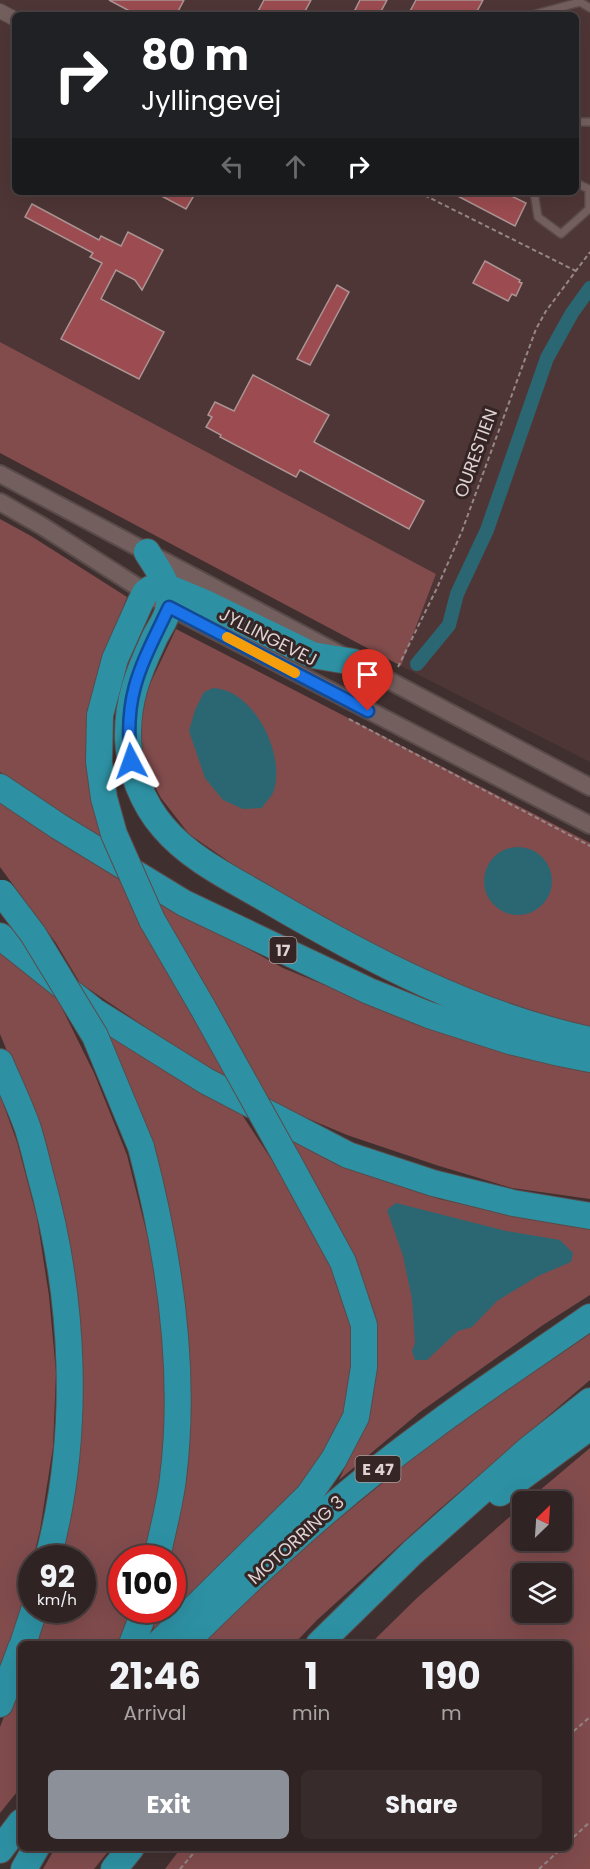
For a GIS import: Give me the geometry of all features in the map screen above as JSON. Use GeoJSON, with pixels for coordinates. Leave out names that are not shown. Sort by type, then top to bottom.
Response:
{"type":"FeatureCollection","features":[{"type":"Feature","properties":{"kind":"highway"},"geometry":{"type":"LineString","coordinates":[[147,552],[160,596],[129,708],[128,740],[131,761],[145,799],[162,825],[183,848],[230,878],[332,938],[393,969],[463,1000],[551,1032],[590,1040]]}},
{"type":"Feature","properties":{"kind":"highway"},"geometry":{"type":"LineString","coordinates":[[160,596],[203,602],[312,655],[354,662]]}},
{"type":"Feature","properties":{"kind":"highway"},"geometry":{"type":"LineString","coordinates":[[160,596],[115,658],[100,715],[99,762],[104,798],[114,834],[152,920],[343,1262],[364,1325],[364,1367],[357,1417],[334,1459],[309,1495],[161,1641]]}},
{"type":"Feature","properties":{"kind":"highway","name":"17"},"geometry":{"type":"LineString","coordinates":[[0,787],[58,826],[184,903],[369,991],[429,1015],[510,1041],[590,1059]]}},
{"type":"Feature","properties":{"kind":"highway"},"geometry":{"type":"LineString","coordinates":[[1,891],[33,934],[94,1036],[141,1147],[156,1206],[176,1352],[177,1415],[173,1479],[160,1545]]}},
{"type":"Feature","properties":{"kind":"highway"},"geometry":{"type":"LineString","coordinates":[[0,936],[94,1011],[178,1064],[348,1155],[433,1183],[501,1200],[590,1216]]}},
{"type":"Feature","properties":{"kind":"highway"},"geometry":{"type":"LineString","coordinates":[[0,1062],[27,1126],[51,1211],[64,1292],[69,1364],[69,1440],[59,1516],[51,1545]]}},
{"type":"Feature","properties":{"kind":"highway","name":"MOTORRING 3"},"geometry":{"type":"LineString","coordinates":[[187,1641],[267,1564],[334,1505],[429,1429],[590,1317]]}},
{"type":"Feature","properties":{"kind":"highway"},"geometry":{"type":"LineString","coordinates":[[323,1641],[412,1552],[529,1449],[590,1401]]}},
{"type":"Feature","properties":{"kind":"highway"},"geometry":{"type":"LineString","coordinates":[[412,1552],[523,1478],[590,1427]]}},
{"type":"Feature","properties":{"kind":"highway"},"geometry":{"type":"LineString","coordinates":[[23,1641],[29,1623]]}},
{"type":"Feature","properties":{"kind":"highway"},"geometry":{"type":"LineString","coordinates":[[133,1641],[140,1623]]}},
{"type":"Feature","properties":{"kind":"highway"},"geometry":{"type":"LineString","coordinates":[[0,1704],[18,1656]]}},
{"type":"Feature","properties":{"kind":"highway"},"geometry":{"type":"LineString","coordinates":[[0,1850],[18,1826]]}},
{"type":"Feature","properties":{"kind":"highway"},"geometry":{"type":"LineString","coordinates":[[24,1869],[34,1851]]}},
{"type":"Feature","properties":{"kind":"highway"},"geometry":{"type":"LineString","coordinates":[[114,1869],[129,1851]]}},
{"type":"Feature","properties":{"kind":"street","name":"JYLLINGEVEJ"},"geometry":{"type":"LineString","coordinates":[[0,474],[590,787]]}},
{"type":"Feature","properties":{"kind":"street","name":"JYLLINGEVEJ"},"geometry":{"type":"LineString","coordinates":[[0,502],[160,596],[590,825]]}},
{"type":"Feature","properties":{"kind":"lane"},"geometry":{"type":"LineString","coordinates":[[543,12],[580,2],[590,8]]}},
{"type":"Feature","properties":{"kind":"lane"},"geometry":{"type":"LineString","coordinates":[[534,195],[538,217],[561,234],[589,208],[589,189],[579,184]]}},
{"type":"Feature","properties":{"kind":"path"},"geometry":{"type":"LineString","coordinates":[[424,195],[576,271]]}},
{"type":"Feature","properties":{"kind":"path","name":"OURESTIEN"},"geometry":{"type":"LineString","coordinates":[[397,670],[462,531],[536,329],[546,311],[590,252]]}},
{"type":"Feature","properties":{"kind":"path"},"geometry":{"type":"LineString","coordinates":[[572,1732],[590,1716]]}},
{"type":"Feature","properties":{"kind":"path"},"geometry":{"type":"LineString","coordinates":[[572,1838],[590,1822]]}},
{"type":"Feature","properties":{"kind":"path"},"geometry":{"type":"LineString","coordinates":[[180,1869],[195,1851]]}},
{"type":"Feature","properties":{"kind":"path"},"geometry":{"type":"LineString","coordinates":[[538,1869],[559,1851]]}},
{"type":"Feature","properties":{"kind":"shaded area"},"geometry":{"type":"Polygon","coordinates":[[[0,0],[590,0],[590,762],[401,666],[436,574],[0,342],[0,0]]]}},
{"type":"Feature","properties":{"kind":"shaded area"},"geometry":{"type":"Polygon","coordinates":[[[0,342],[436,574],[401,666],[0,453],[0,342]]]}},
{"type":"Feature","properties":{"kind":"shaded area"},"geometry":{"type":"Polygon","coordinates":[[[0,519],[127,597],[103,660],[103,840],[0,772],[0,519]]]}},
{"type":"Feature","properties":{"kind":"shaded area"},"geometry":{"type":"Polygon","coordinates":[[[176,629],[590,843],[590,1028],[560,1023],[459,989],[359,941],[254,879],[189,834],[161,798],[140,757],[140,705],[176,629]]]}},
{"type":"Feature","properties":{"kind":"shaded area"},"geometry":{"type":"Polygon","coordinates":[[[0,803],[120,880],[230,1079],[181,1051],[80,983],[56,943],[0,867],[0,803]]]}},
{"type":"Feature","properties":{"kind":"shaded area"},"geometry":{"type":"Polygon","coordinates":[[[152,896],[283,968],[405,1018],[590,1068],[590,1199],[512,1188],[436,1165],[347,1135],[264,1100],[152,896]]]}},
{"type":"Feature","properties":{"kind":"shaded area"},"geometry":{"type":"Polygon","coordinates":[[[0,951],[54,992],[94,1073],[127,1155],[155,1266],[167,1346],[163,1476],[147,1545],[108,1545],[108,1623],[126,1623],[120,1641],[33,1641],[40,1623],[96,1623],[96,1545],[60,1545],[79,1434],[32,1112],[0,1034],[0,951]]]}},
{"type":"Feature","properties":{"kind":"shaded area"},"geometry":{"type":"Polygon","coordinates":[[[101,1027],[237,1107],[277,1168],[332,1267],[355,1330],[354,1385],[345,1420],[305,1486],[186,1602],[186,1545],[172,1545],[186,1481],[191,1394],[183,1301],[101,1027]]]}},
{"type":"Feature","properties":{"kind":"shaded area"},"geometry":{"type":"Polygon","coordinates":[[[0,1095],[17,1142],[37,1218],[49,1296],[56,1373],[53,1447],[40,1530],[36,1545],[18,1545],[18,1620],[0,1665],[0,1095]]]}},
{"type":"Feature","properties":{"kind":"shaded area"},"geometry":{"type":"Polygon","coordinates":[[[284,1136],[439,1199],[590,1229],[590,1295],[543,1325],[420,1412],[339,1480],[365,1424],[373,1377],[284,1136]]]}},
{"type":"Feature","properties":{"kind":"shaded area"},"geometry":{"type":"Polygon","coordinates":[[[590,1334],[590,1380],[435,1513],[297,1641],[200,1641],[292,1557],[445,1432],[590,1334]]]}},
{"type":"Feature","properties":{"kind":"shaded area"},"geometry":{"type":"Polygon","coordinates":[[[590,1448],[590,1869],[165,1869],[179,1851],[572,1851],[572,1641],[373,1641],[418,1597],[512,1515],[512,1551],[572,1551],[572,1491],[539,1491],[590,1448]]]}},
{"type":"Feature","properties":{"kind":"shaded area"},"geometry":{"type":"Polygon","coordinates":[[[154,1623],[164,1623],[152,1635],[154,1623]]]}},
{"type":"Feature","properties":{"kind":"shaded area"},"geometry":{"type":"Polygon","coordinates":[[[18,1681],[18,1791],[0,1813],[0,1727],[18,1681]]]}},
{"type":"Feature","properties":{"kind":"shaded area"},"geometry":{"type":"Polygon","coordinates":[[[53,1851],[109,1851],[94,1869],[43,1869],[53,1851]]]}},
{"type":"Feature","properties":{"kind":"water"},"geometry":{"type":"Polygon","coordinates":[[[213,688],[228,691],[242,700],[264,727],[271,744],[276,778],[273,793],[262,808],[243,809],[223,800],[205,778],[189,731],[195,710],[204,692],[213,688]]]}},
{"type":"Feature","properties":{"kind":"water"},"geometry":{"type":"Polygon","coordinates":[[[518,847],[531,850],[542,857],[549,868],[552,881],[549,894],[542,905],[531,912],[518,915],[505,912],[494,905],[487,894],[484,881],[487,868],[494,857],[505,850],[518,847]]]}},
{"type":"Feature","properties":{"kind":"water"},"geometry":{"type":"Polygon","coordinates":[[[396,1203],[506,1231],[560,1240],[573,1253],[571,1262],[538,1276],[497,1301],[472,1327],[458,1331],[427,1360],[415,1360],[412,1351],[415,1343],[412,1299],[403,1256],[387,1210],[396,1203]]]}},
{"type":"Feature","properties":{"kind":"building"},"geometry":{"type":"Polygon","coordinates":[[[109,0],[184,0],[178,12],[131,12],[109,0]]]}},
{"type":"Feature","properties":{"kind":"building"},"geometry":{"type":"Polygon","coordinates":[[[264,0],[311,0],[305,12],[258,12],[264,0]]]}},
{"type":"Feature","properties":{"kind":"building"},"geometry":{"type":"Polygon","coordinates":[[[360,0],[387,0],[381,12],[355,10],[360,0]]]}},
{"type":"Feature","properties":{"kind":"building"},"geometry":{"type":"Polygon","coordinates":[[[416,0],[483,0],[477,12],[410,12],[416,0]]]}},
{"type":"Feature","properties":{"kind":"building"},"geometry":{"type":"Polygon","coordinates":[[[160,195],[194,195],[186,209],[160,195]]]}},
{"type":"Feature","properties":{"kind":"building"},"geometry":{"type":"Polygon","coordinates":[[[456,195],[509,195],[526,203],[515,226],[456,195]]]}},
{"type":"Feature","properties":{"kind":"building"},"geometry":{"type":"Polygon","coordinates":[[[32,204],[99,240],[101,236],[121,246],[128,232],[163,250],[142,290],[135,280],[116,270],[101,299],[164,332],[139,379],[61,339],[102,263],[90,257],[93,253],[25,217],[32,204]]]}},
{"type":"Feature","properties":{"kind":"building"},"geometry":{"type":"Polygon","coordinates":[[[485,261],[520,280],[519,282],[522,283],[516,296],[512,294],[508,301],[473,283],[485,261]]]}},
{"type":"Feature","properties":{"kind":"building"},"geometry":{"type":"Polygon","coordinates":[[[337,285],[349,292],[310,365],[297,359],[337,285]]]}},
{"type":"Feature","properties":{"kind":"building"},"geometry":{"type":"Polygon","coordinates":[[[253,375],[329,415],[314,442],[424,501],[409,529],[300,470],[296,477],[220,437],[221,435],[206,427],[212,417],[208,415],[215,402],[234,411],[253,375]]]}},
{"type":"Feature","properties":{"kind":"waterway"},"geometry":{"type":"LineString","coordinates":[[417,664],[449,625],[457,594],[487,530],[547,358],[572,313],[590,288]]}},
{"type":"Feature","properties":{"kind":"slow traffic"},"geometry":{"type":"LineString","coordinates":[[227,637],[295,673]]}},
{"type":"Feature","properties":{"kind":"route"},"geometry":{"type":"LineString","coordinates":[[131,761],[128,740],[129,708],[136,678],[169,607],[368,711]]}}]}
